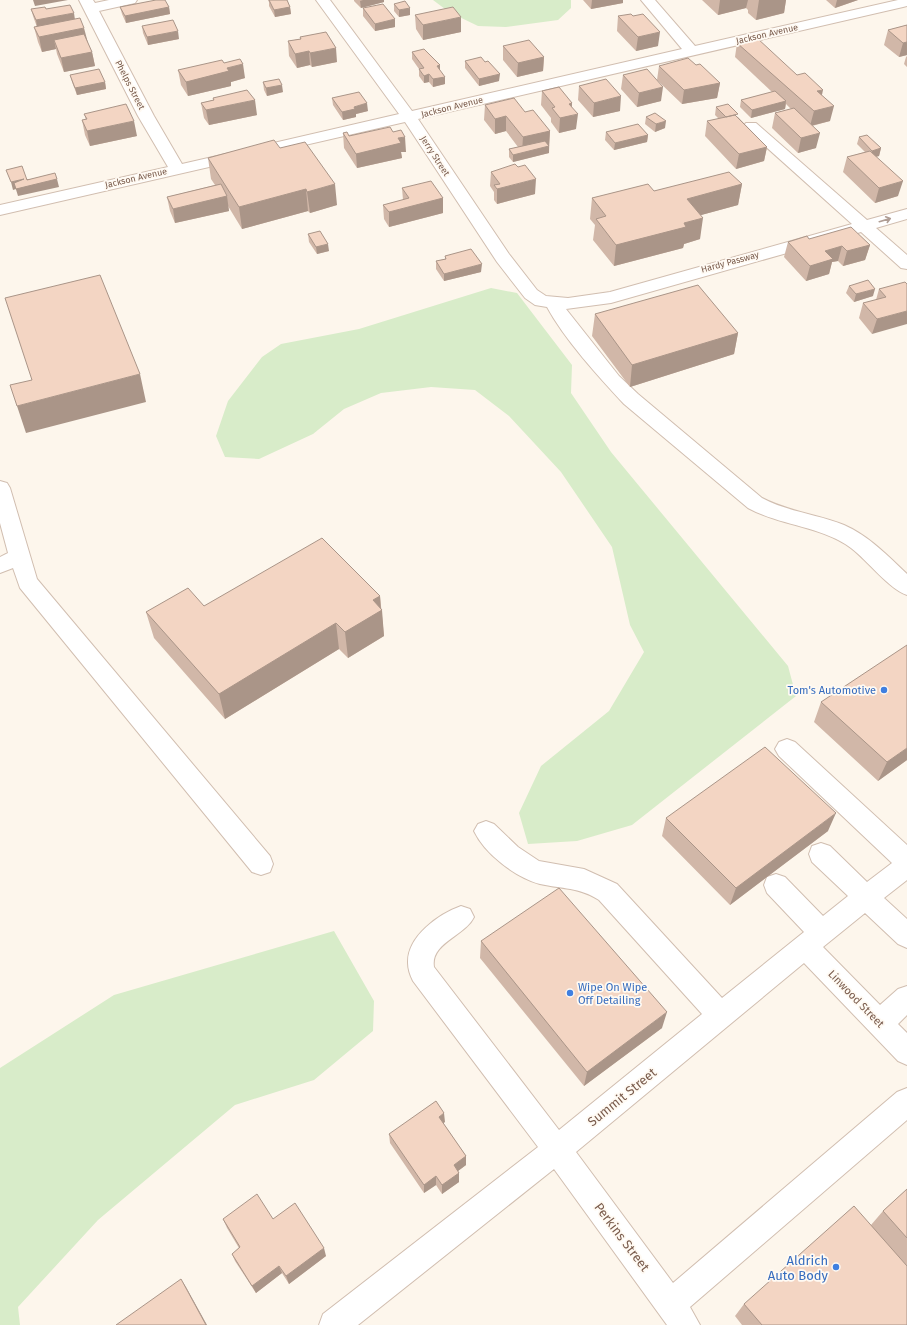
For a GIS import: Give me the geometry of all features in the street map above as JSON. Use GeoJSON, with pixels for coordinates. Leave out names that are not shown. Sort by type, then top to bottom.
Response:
{"type":"FeatureCollection","features":[{"type":"Feature","properties":{"kind":"street"},"geometry":{"type":"LineString","coordinates":[[88,4],[130,0]]}},
{"type":"Feature","properties":{"kind":"street","name":"Jerry Street"},"geometry":{"type":"LineString","coordinates":[[323,0],[409,117],[503,258],[531,294],[541,300],[553,303]]}},
{"type":"Feature","properties":{"kind":"street"},"geometry":{"type":"LineString","coordinates":[[648,0],[691,51]]}},
{"type":"Feature","properties":{"kind":"street","name":"Jackson Avenue"},"geometry":{"type":"LineString","coordinates":[[0,210],[177,168],[409,117],[903,3]]}},
{"type":"Feature","properties":{"kind":"street","name":"Phelps Street"},"geometry":{"type":"LineString","coordinates":[[88,4],[146,116],[177,168]]}},
{"type":"Feature","properties":{"kind":"street"},"geometry":{"type":"LineString","coordinates":[[751,126],[907,264]]}},
{"type":"Feature","properties":{"kind":"street","name":"Hardy Passway"},"geometry":{"type":"LineString","coordinates":[[553,303],[583,302],[610,297],[709,268],[907,214]]}},
{"type":"Feature","properties":{"kind":"street"},"geometry":{"type":"LineString","coordinates":[[553,303],[561,317],[623,392],[755,503],[773,513],[829,527],[848,536],[907,587]]}},
{"type":"Feature","properties":{"kind":"street"},"geometry":{"type":"LineString","coordinates":[[0,488],[10,561],[261,864]]}},
{"type":"Feature","properties":{"kind":"street"},"geometry":{"type":"LineString","coordinates":[[787,749],[907,861]]}},
{"type":"Feature","properties":{"kind":"street"},"geometry":{"type":"LineString","coordinates":[[486,831],[518,862],[527,867],[539,872],[586,880],[608,892],[721,1016]]}},
{"type":"Feature","properties":{"kind":"street"},"geometry":{"type":"LineString","coordinates":[[821,854],[907,936]]}},
{"type":"Feature","properties":{"kind":"street","name":"Summit Street"},"geometry":{"type":"LineString","coordinates":[[334,1325],[557,1150],[907,866]]}},
{"type":"Feature","properties":{"kind":"street","name":"Linwood Street"},"geometry":{"type":"LineString","coordinates":[[776,885],[814,940],[879,1023],[907,1052]]}},
{"type":"Feature","properties":{"kind":"street","name":"Perkins Street"},"geometry":{"type":"LineString","coordinates":[[461,917],[428,942],[421,953],[419,963],[422,972],[557,1150],[678,1314]]}},
{"type":"Feature","properties":{"kind":"street"},"geometry":{"type":"LineString","coordinates":[[879,1023],[907,998]]}},
{"type":"Feature","properties":{"kind":"street"},"geometry":{"type":"LineString","coordinates":[[678,1314],[907,1102]]}},
{"type":"Feature","properties":{"kind":"green space"},"geometry":{"type":"Polygon","coordinates":[[[433,0],[571,0],[571,8],[558,20],[506,27],[478,26],[449,12],[433,0]]]}},
{"type":"Feature","properties":{"kind":"green space"},"geometry":{"type":"Polygon","coordinates":[[[491,288],[517,293],[572,365],[571,393],[611,452],[788,666],[796,696],[632,825],[577,841],[528,844],[519,813],[541,766],[609,711],[644,652],[630,625],[612,547],[561,472],[509,416],[475,390],[431,387],[381,393],[344,409],[313,434],[259,459],[225,457],[216,436],[228,401],[262,357],[281,344],[359,329],[491,288]]]}},
{"type":"Feature","properties":{"kind":"green space"},"geometry":{"type":"Polygon","coordinates":[[[334,931],[374,1001],[373,1031],[314,1080],[235,1105],[98,1220],[18,1307],[20,1325],[0,1325],[0,1068],[114,995],[334,931]]]}},
{"type":"Feature","properties":{"kind":"building"},"geometry":{"type":"Polygon","coordinates":[[[156,0],[165,0],[169,7],[125,16],[120,7],[156,0]]]}},
{"type":"Feature","properties":{"kind":"building"},"geometry":{"type":"Polygon","coordinates":[[[269,0],[287,0],[290,7],[274,10],[269,0]]]}},
{"type":"Feature","properties":{"kind":"building"},"geometry":{"type":"Polygon","coordinates":[[[405,1],[410,8],[399,10],[394,4],[405,1]]]}},
{"type":"Feature","properties":{"kind":"building"},"geometry":{"type":"Polygon","coordinates":[[[383,4],[395,19],[375,24],[363,8],[383,4]]]}},
{"type":"Feature","properties":{"kind":"building"},"geometry":{"type":"Polygon","coordinates":[[[70,5],[74,13],[36,20],[31,9],[45,7],[46,9],[70,5]]]}},
{"type":"Feature","properties":{"kind":"building"},"geometry":{"type":"Polygon","coordinates":[[[453,7],[461,17],[423,25],[415,15],[453,7]]]}},
{"type":"Feature","properties":{"kind":"building"},"geometry":{"type":"Polygon","coordinates":[[[631,14],[633,16],[643,14],[660,32],[638,37],[618,16],[631,14]]]}},
{"type":"Feature","properties":{"kind":"building"},"geometry":{"type":"Polygon","coordinates":[[[80,18],[84,28],[39,37],[34,27],[80,18]]]}},
{"type":"Feature","properties":{"kind":"building"},"geometry":{"type":"Polygon","coordinates":[[[173,20],[178,31],[147,37],[142,26],[173,20]]]}},
{"type":"Feature","properties":{"kind":"building"},"geometry":{"type":"Polygon","coordinates":[[[907,25],[907,42],[903,43],[888,30],[907,25]]]}},
{"type":"Feature","properties":{"kind":"building"},"geometry":{"type":"Polygon","coordinates":[[[326,32],[336,48],[295,54],[288,41],[301,39],[300,37],[326,32]]]}},
{"type":"Feature","properties":{"kind":"building"},"geometry":{"type":"Polygon","coordinates":[[[84,34],[92,52],[61,58],[54,40],[84,34]]]}},
{"type":"Feature","properties":{"kind":"building"},"geometry":{"type":"Polygon","coordinates":[[[757,38],[797,75],[805,73],[823,90],[817,91],[834,106],[814,111],[737,43],[757,38]]]}},
{"type":"Feature","properties":{"kind":"building"},"geometry":{"type":"Polygon","coordinates":[[[529,40],[544,57],[518,63],[503,46],[529,40]]]}},
{"type":"Feature","properties":{"kind":"building"},"geometry":{"type":"Polygon","coordinates":[[[424,49],[440,65],[437,66],[445,77],[433,79],[429,74],[424,76],[419,69],[424,68],[412,52],[424,49]]]}},
{"type":"Feature","properties":{"kind":"building"},"geometry":{"type":"Polygon","coordinates":[[[481,57],[485,62],[488,61],[500,74],[479,79],[465,61],[481,57]]]}},
{"type":"Feature","properties":{"kind":"building"},"geometry":{"type":"Polygon","coordinates":[[[688,58],[696,65],[700,64],[720,83],[684,90],[659,66],[688,58]]]}},
{"type":"Feature","properties":{"kind":"building"},"geometry":{"type":"Polygon","coordinates":[[[240,59],[243,64],[227,68],[229,71],[186,82],[178,70],[222,60],[224,63],[240,59]]]}},
{"type":"Feature","properties":{"kind":"building"},"geometry":{"type":"Polygon","coordinates":[[[99,69],[105,82],[75,88],[70,75],[99,69]]]}},
{"type":"Feature","properties":{"kind":"building"},"geometry":{"type":"Polygon","coordinates":[[[647,69],[663,87],[639,93],[623,75],[647,69]]]}},
{"type":"Feature","properties":{"kind":"building"},"geometry":{"type":"Polygon","coordinates":[[[279,79],[282,85],[266,88],[263,82],[279,79]]]}},
{"type":"Feature","properties":{"kind":"building"},"geometry":{"type":"Polygon","coordinates":[[[606,79],[621,96],[594,103],[579,86],[606,79]]]}},
{"type":"Feature","properties":{"kind":"building"},"geometry":{"type":"Polygon","coordinates":[[[559,87],[572,103],[569,104],[578,114],[560,118],[552,108],[555,107],[542,91],[559,87]]]}},
{"type":"Feature","properties":{"kind":"building"},"geometry":{"type":"Polygon","coordinates":[[[247,90],[255,100],[206,110],[201,103],[214,100],[213,98],[247,90]]]}},
{"type":"Feature","properties":{"kind":"building"},"geometry":{"type":"Polygon","coordinates":[[[775,91],[786,101],[752,110],[741,100],[775,91]]]}},
{"type":"Feature","properties":{"kind":"building"},"geometry":{"type":"Polygon","coordinates":[[[359,92],[367,103],[354,107],[355,109],[342,112],[332,98],[359,92]]]}},
{"type":"Feature","properties":{"kind":"building"},"geometry":{"type":"Polygon","coordinates":[[[514,98],[525,112],[533,110],[550,131],[523,137],[506,116],[495,119],[485,105],[514,98]]]}},
{"type":"Feature","properties":{"kind":"building"},"geometry":{"type":"Polygon","coordinates":[[[126,104],[134,121],[87,131],[82,120],[87,119],[84,114],[126,104]]]}},
{"type":"Feature","properties":{"kind":"building"},"geometry":{"type":"Polygon","coordinates":[[[728,104],[738,114],[726,117],[716,107],[728,104]]]}},
{"type":"Feature","properties":{"kind":"building"},"geometry":{"type":"Polygon","coordinates":[[[794,108],[820,133],[801,138],[775,113],[794,108]]]}},
{"type":"Feature","properties":{"kind":"building"},"geometry":{"type":"Polygon","coordinates":[[[655,113],[666,121],[656,124],[646,117],[655,113]]]}},
{"type":"Feature","properties":{"kind":"building"},"geometry":{"type":"Polygon","coordinates":[[[735,115],[767,147],[739,154],[707,121],[735,115]]]}},
{"type":"Feature","properties":{"kind":"building"},"geometry":{"type":"Polygon","coordinates":[[[638,124],[648,135],[615,143],[606,132],[638,124]]]}},
{"type":"Feature","properties":{"kind":"building"},"geometry":{"type":"Polygon","coordinates":[[[390,127],[393,132],[401,130],[405,137],[398,138],[401,143],[356,154],[343,133],[347,132],[349,136],[390,127]]]}},
{"type":"Feature","properties":{"kind":"building"},"geometry":{"type":"Polygon","coordinates":[[[867,135],[881,148],[872,151],[859,137],[867,135]]]}},
{"type":"Feature","properties":{"kind":"building"},"geometry":{"type":"Polygon","coordinates":[[[274,140],[280,148],[305,142],[335,184],[307,192],[306,189],[239,207],[208,158],[274,140]]]}},
{"type":"Feature","properties":{"kind":"building"},"geometry":{"type":"Polygon","coordinates":[[[545,141],[549,146],[513,155],[509,149],[545,141]]]}},
{"type":"Feature","properties":{"kind":"building"},"geometry":{"type":"Polygon","coordinates":[[[870,151],[903,181],[879,188],[847,157],[870,151]]]}},
{"type":"Feature","properties":{"kind":"building"},"geometry":{"type":"Polygon","coordinates":[[[515,164],[518,167],[525,165],[536,179],[497,189],[494,185],[500,184],[491,172],[515,164]]]}},
{"type":"Feature","properties":{"kind":"building"},"geometry":{"type":"Polygon","coordinates":[[[22,166],[27,180],[55,173],[57,179],[16,189],[14,183],[24,179],[11,182],[6,170],[22,166]]]}},
{"type":"Feature","properties":{"kind":"building"},"geometry":{"type":"Polygon","coordinates":[[[729,172],[742,184],[687,199],[703,218],[684,223],[686,227],[616,245],[596,219],[606,216],[592,198],[648,184],[654,191],[729,172]]]}},
{"type":"Feature","properties":{"kind":"building"},"geometry":{"type":"Polygon","coordinates":[[[431,181],[443,198],[389,212],[383,205],[409,198],[402,188],[431,181]]]}},
{"type":"Feature","properties":{"kind":"building"},"geometry":{"type":"Polygon","coordinates":[[[221,184],[227,196],[173,209],[167,197],[221,184]]]}},
{"type":"Feature","properties":{"kind":"building"},"geometry":{"type":"Polygon","coordinates":[[[851,227],[870,245],[847,251],[842,246],[825,251],[833,259],[810,266],[788,242],[807,236],[809,239],[851,227]]]}},
{"type":"Feature","properties":{"kind":"building"},"geometry":{"type":"Polygon","coordinates":[[[320,231],[328,244],[316,247],[308,234],[320,231]]]}},
{"type":"Feature","properties":{"kind":"building"},"geometry":{"type":"Polygon","coordinates":[[[471,249],[482,264],[444,274],[436,261],[446,259],[445,256],[471,249]]]}},
{"type":"Feature","properties":{"kind":"building"},"geometry":{"type":"Polygon","coordinates":[[[100,275],[140,374],[17,406],[10,385],[32,380],[5,298],[100,275]]]}},
{"type":"Feature","properties":{"kind":"building"},"geometry":{"type":"Polygon","coordinates":[[[868,280],[875,289],[856,294],[849,286],[868,280]]]}},
{"type":"Feature","properties":{"kind":"building"},"geometry":{"type":"Polygon","coordinates":[[[905,282],[907,284],[907,311],[877,319],[863,303],[886,297],[879,289],[905,282]]]}},
{"type":"Feature","properties":{"kind":"building"},"geometry":{"type":"Polygon","coordinates":[[[698,285],[738,333],[632,365],[595,314],[698,285]]]}},
{"type":"Feature","properties":{"kind":"building"},"geometry":{"type":"Polygon","coordinates":[[[322,538],[380,596],[373,600],[382,610],[345,632],[336,623],[219,694],[146,612],[188,588],[204,606],[322,538]]]}},
{"type":"Feature","properties":{"kind":"building","name":"Tom's Automotive"},"geometry":{"type":"Polygon","coordinates":[[[907,645],[907,748],[887,762],[821,702],[907,645]]]}},
{"type":"Feature","properties":{"kind":"building"},"geometry":{"type":"Polygon","coordinates":[[[765,747],[836,813],[736,888],[666,818],[765,747]]]}},
{"type":"Feature","properties":{"kind":"building","name":"Wipe On Wipe Off Detailing"},"geometry":{"type":"Polygon","coordinates":[[[559,888],[667,1012],[587,1072],[481,941],[559,888]]]}},
{"type":"Feature","properties":{"kind":"building"},"geometry":{"type":"Polygon","coordinates":[[[436,1101],[444,1113],[439,1117],[466,1156],[454,1165],[459,1173],[442,1185],[436,1176],[424,1185],[389,1134],[436,1101]]]}},
{"type":"Feature","properties":{"kind":"building"},"geometry":{"type":"Polygon","coordinates":[[[907,1189],[907,1238],[883,1211],[907,1189]]]}},
{"type":"Feature","properties":{"kind":"building"},"geometry":{"type":"Polygon","coordinates":[[[257,1194],[273,1219],[295,1203],[324,1248],[286,1276],[279,1266],[252,1286],[232,1254],[240,1247],[223,1219],[257,1194]]]}},
{"type":"Feature","properties":{"kind":"building","name":"Aldrich Auto Body"},"geometry":{"type":"Polygon","coordinates":[[[854,1206],[907,1266],[907,1325],[762,1325],[744,1304],[854,1206]]]}},
{"type":"Feature","properties":{"kind":"building"},"geometry":{"type":"Polygon","coordinates":[[[181,1279],[206,1325],[116,1325],[181,1279]]]}},
{"type":"Feature","properties":{"kind":"place","name":"Tom's Automotive"},"geometry":{"type":"Point","coordinates":[884,690]}},
{"type":"Feature","properties":{"kind":"place","name":"Wipe On Wipe Off Detailing"},"geometry":{"type":"Point","coordinates":[570,993]}},
{"type":"Feature","properties":{"kind":"place","name":"Aldrich Auto Body"},"geometry":{"type":"Point","coordinates":[836,1267]}}]}
